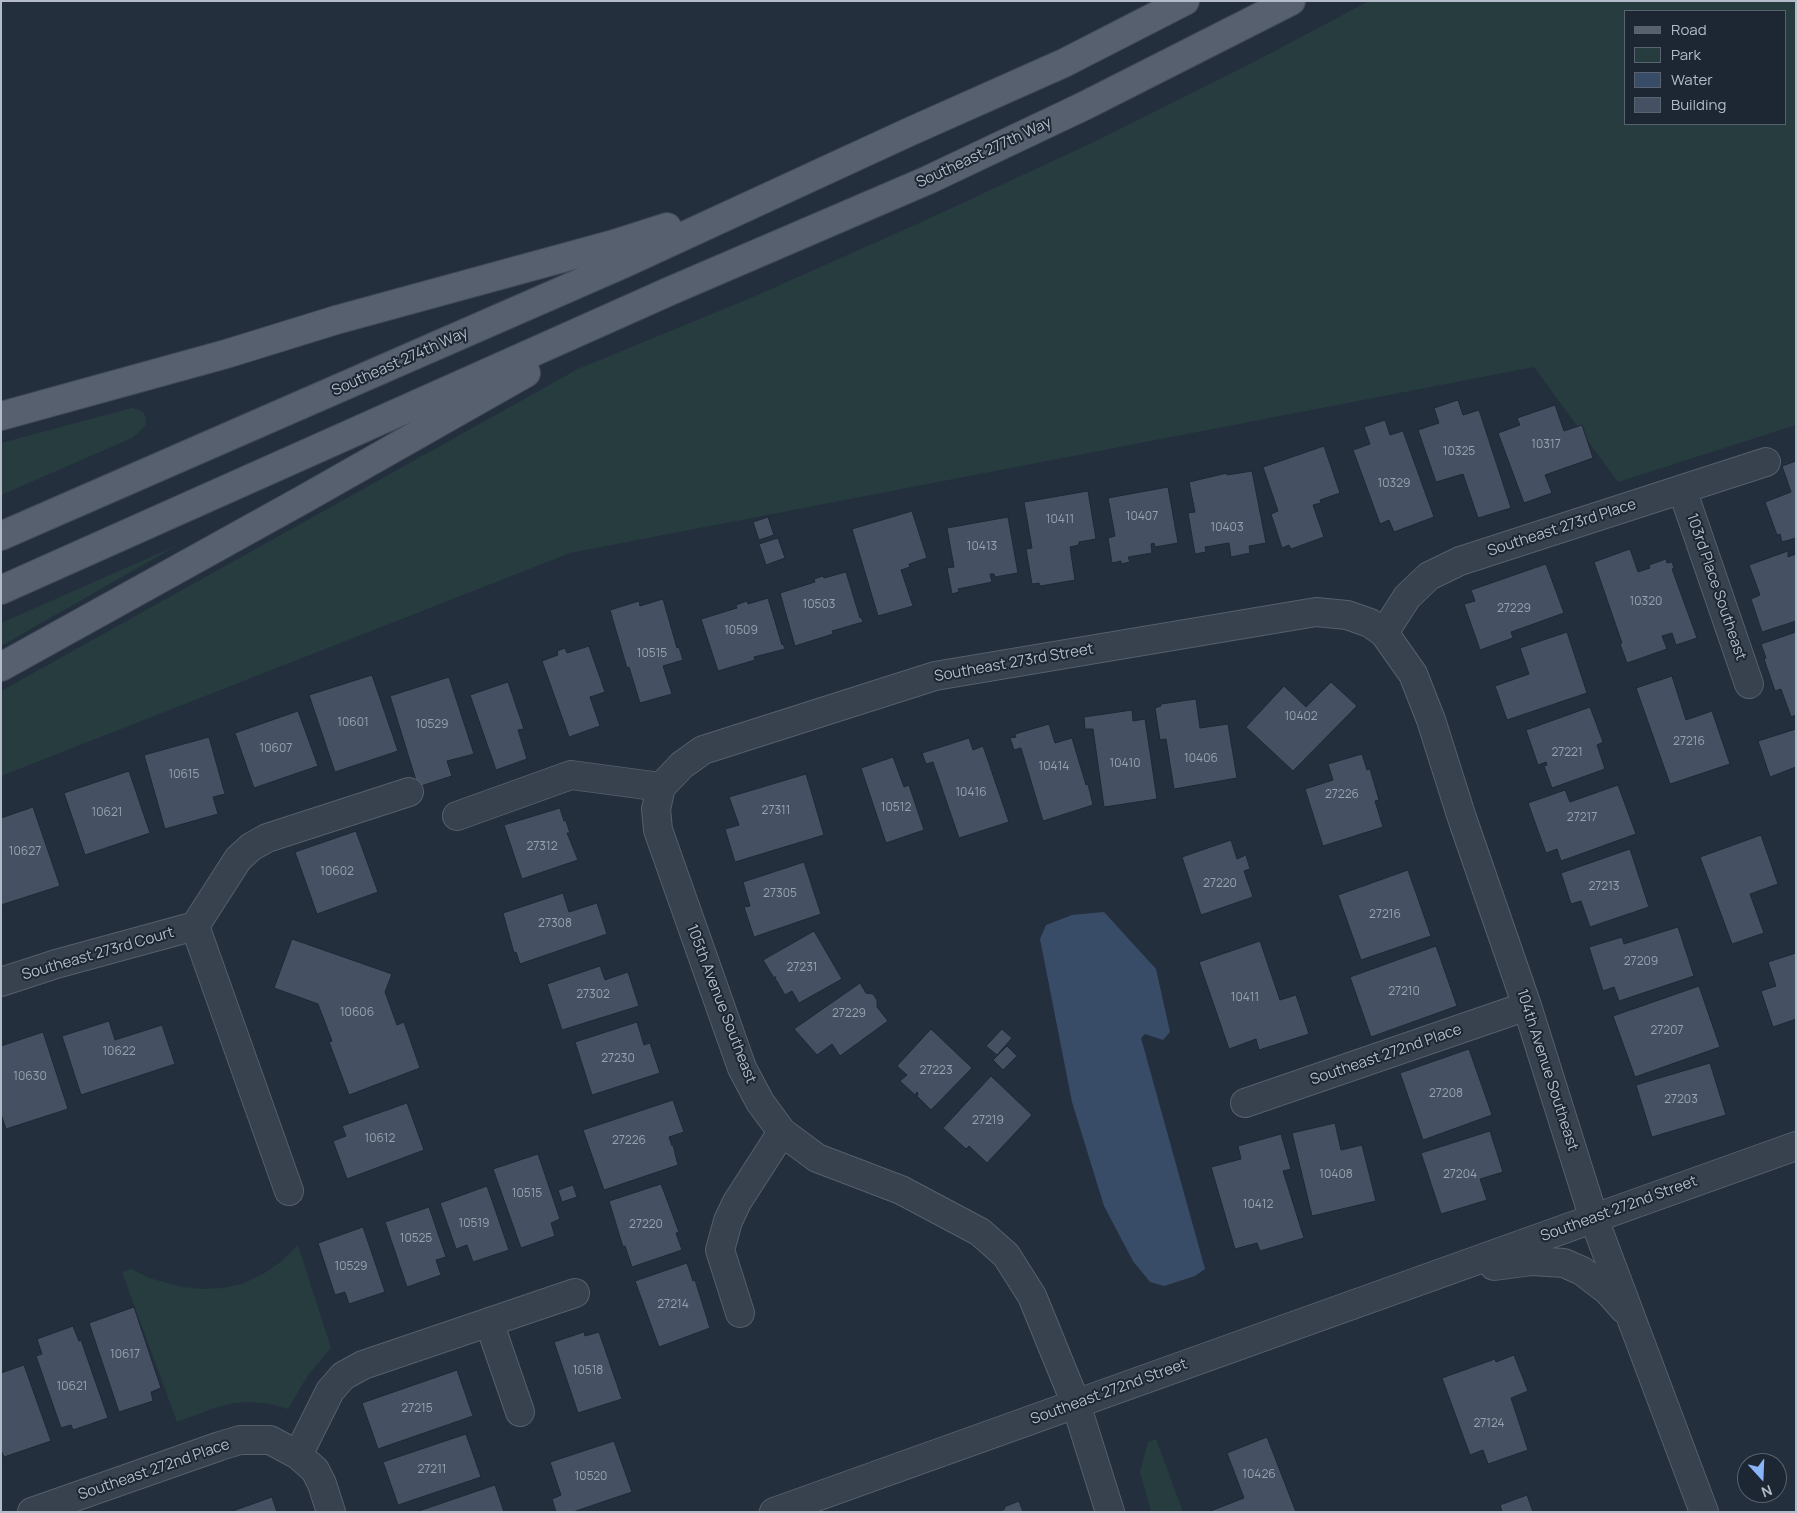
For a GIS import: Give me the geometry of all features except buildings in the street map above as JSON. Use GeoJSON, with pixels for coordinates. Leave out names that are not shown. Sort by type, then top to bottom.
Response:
{"type":"FeatureCollection","features":[{"type":"Feature","properties":{"kind":"main road"},"geometry":{"type":"LineString","coordinates":[[1,416],[226,354],[336,320],[614,244],[797,184],[1064,63],[1184,1]]}},
{"type":"Feature","properties":{"kind":"main road","name":"Southeast 277th Way"},"geometry":{"type":"LineString","coordinates":[[670,291],[962,163],[1093,102],[1291,1]]}},
{"type":"Feature","properties":{"kind":"main road","name":"Southeast 274th Way"},"geometry":{"type":"LineString","coordinates":[[1,536],[623,264],[797,184]]}},
{"type":"Feature","properties":{"kind":"main road"},"geometry":{"type":"LineString","coordinates":[[1,590],[670,291]]}},
{"type":"Feature","properties":{"kind":"main road"},"geometry":{"type":"LineString","coordinates":[[1,666],[304,499],[670,291]]}},
{"type":"Feature","properties":{"kind":"street","name":"Southeast 273rd Place"},"geometry":{"type":"LineString","coordinates":[[1384,633],[1412,592],[1429,576],[1460,561],[1766,462]]}},
{"type":"Feature","properties":{"kind":"street","name":"103rd Place Southeast"},"geometry":{"type":"LineString","coordinates":[[1682,489],[1749,684]]}},
{"type":"Feature","properties":{"kind":"street","name":"Southeast 273rd Street"},"geometry":{"type":"LineString","coordinates":[[661,786],[682,765],[703,750],[936,676],[1316,612],[1346,615],[1370,623],[1384,633]]}},
{"type":"Feature","properties":{"kind":"street","name":"104th Avenue Southeast"},"geometry":{"type":"LineString","coordinates":[[1384,633],[1413,674],[1424,702],[1527,1006],[1594,1219],[1704,1512]]}},
{"type":"Feature","properties":{"kind":"street"},"geometry":{"type":"LineString","coordinates":[[457,816],[571,775],[661,786]]}},
{"type":"Feature","properties":{"kind":"street","name":"105th Avenue Southeast"},"geometry":{"type":"LineString","coordinates":[[661,786],[656,809],[658,830],[742,1068],[760,1102],[782,1132],[818,1158],[901,1190],[980,1232],[1006,1255],[1032,1296],[1076,1404],[1110,1512]]}},
{"type":"Feature","properties":{"kind":"street"},"geometry":{"type":"LineString","coordinates":[[289,1191],[195,926],[238,859],[267,838],[409,792]]}},
{"type":"Feature","properties":{"kind":"street","name":"Southeast 273rd Court"},"geometry":{"type":"LineString","coordinates":[[1,982],[56,964],[195,926]]}},
{"type":"Feature","properties":{"kind":"street","name":"Southeast 272nd Place"},"geometry":{"type":"LineString","coordinates":[[1245,1104],[1527,1006]]}},
{"type":"Feature","properties":{"kind":"street"},"geometry":{"type":"LineString","coordinates":[[740,1313],[720,1250],[728,1221],[737,1202],[782,1132]]}},
{"type":"Feature","properties":{"kind":"street","name":"Southeast 272nd Street"},"geometry":{"type":"LineString","coordinates":[[774,1512],[1796,1146]]}},
{"type":"Feature","properties":{"kind":"street","name":"Southeast 272nd Street"},"geometry":{"type":"LineString","coordinates":[[1443,1272],[1532,1261],[1564,1263],[1582,1271],[1607,1290],[1631,1317]]}},
{"type":"Feature","properties":{"kind":"street"},"geometry":{"type":"LineString","coordinates":[[298,1454],[330,1391],[343,1376],[363,1365],[574,1293]]}},
{"type":"Feature","properties":{"kind":"street"},"geometry":{"type":"LineString","coordinates":[[488,1322],[520,1412]]}},
{"type":"Feature","properties":{"kind":"street","name":"Southeast 272nd Place"},"geometry":{"type":"LineString","coordinates":[[32,1512],[240,1440],[270,1440],[298,1454],[315,1470],[322,1484],[331,1512]]}},
{"type":"Feature","properties":{"kind":"green space"},"geometry":{"type":"Polygon","coordinates":[[[1369,1],[1796,1],[1796,425],[1618,482],[1534,367],[570,553],[1,776],[1,691],[578,369],[753,297],[926,220],[1098,140],[1252,63],[1369,1]]]}},
{"type":"Feature","properties":{"kind":"green space"},"geometry":{"type":"Polygon","coordinates":[[[132,408],[144,413],[146,420],[145,426],[132,438],[1,495],[1,443],[132,408]]]}},
{"type":"Feature","properties":{"kind":"green space"},"geometry":{"type":"Polygon","coordinates":[[[178,545],[1,646],[1,623],[178,545]]]}},
{"type":"Feature","properties":{"kind":"green space"},"geometry":{"type":"Polygon","coordinates":[[[298,1245],[331,1348],[308,1375],[288,1409],[252,1402],[234,1403],[217,1407],[177,1422],[122,1272],[131,1269],[149,1278],[182,1287],[202,1289],[223,1288],[242,1284],[263,1274],[282,1261],[298,1245]]]}},
{"type":"Feature","properties":{"kind":"green space"},"geometry":{"type":"Polygon","coordinates":[[[1156,1439],[1183,1512],[1151,1512],[1140,1472],[1148,1442],[1156,1439]]]}},
{"type":"Feature","properties":{"kind":"water"},"geometry":{"type":"Polygon","coordinates":[[[1104,912],[1156,969],[1170,1032],[1163,1040],[1145,1034],[1141,1038],[1205,1269],[1195,1276],[1164,1286],[1150,1282],[1133,1261],[1104,1206],[1072,1102],[1040,939],[1046,925],[1072,915],[1104,912]]]}}]}
